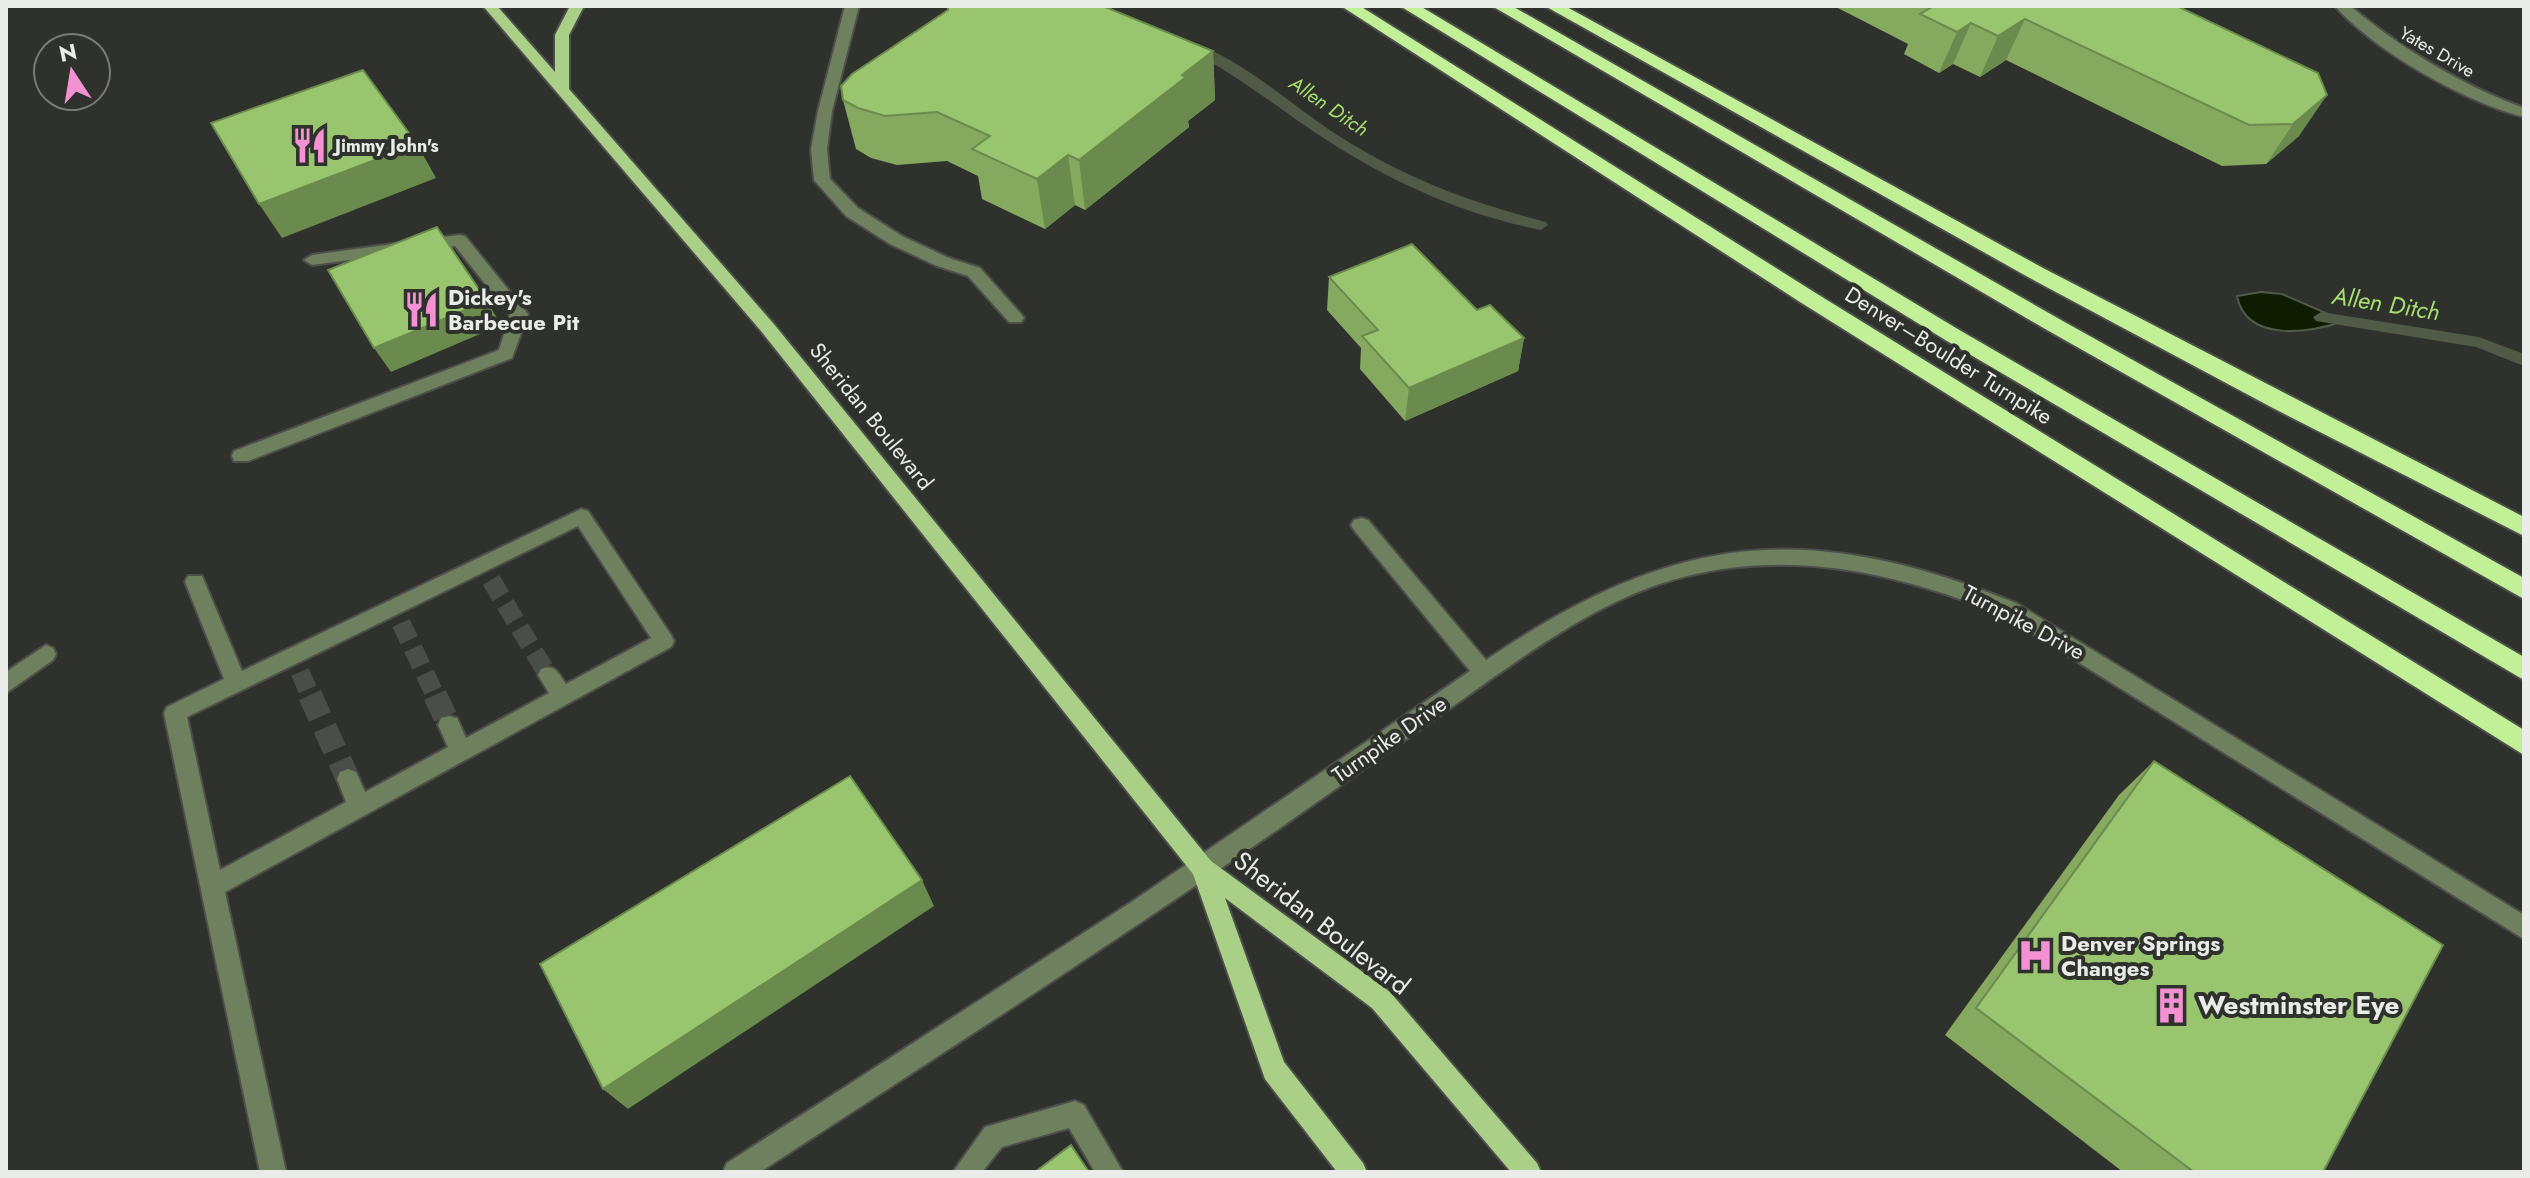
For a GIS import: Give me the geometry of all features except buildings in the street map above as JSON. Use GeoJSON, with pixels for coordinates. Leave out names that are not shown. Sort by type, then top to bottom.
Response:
{"type":"FeatureCollection","features":[{"type":"Feature","properties":{"kind":"highway","name":"Denver–Boulder Turnpike"},"geometry":{"type":"LineString","coordinates":[[1349,6],[1902,357],[2524,744]]}},
{"type":"Feature","properties":{"kind":"highway"},"geometry":{"type":"LineString","coordinates":[[1408,6],[1954,336],[2524,670]]}},
{"type":"Feature","properties":{"kind":"highway"},"geometry":{"type":"LineString","coordinates":[[1500,6],[2040,318],[2524,589]]}},
{"type":"Feature","properties":{"kind":"highway"},"geometry":{"type":"LineString","coordinates":[[1553,6],[1771,128],[2281,404],[2524,527]]}},
{"type":"Feature","properties":{"kind":"main road","name":"Sheridan Boulevard"},"geometry":{"type":"LineString","coordinates":[[490,6],[767,327],[1203,868],[1381,1000],[1528,1172]]}},
{"type":"Feature","properties":{"kind":"main road"},"geometry":{"type":"LineString","coordinates":[[562,91],[562,35],[577,6]]}},
{"type":"Feature","properties":{"kind":"main road","name":"Sheridan Boulevard"},"geometry":{"type":"LineString","coordinates":[[1203,868],[1274,1070],[1354,1172]]}},
{"type":"Feature","properties":{"kind":"street"},"geometry":{"type":"LineString","coordinates":[[852,6],[825,111],[819,149],[822,180],[852,212],[885,233],[943,262],[974,272],[1015,318]]}},
{"type":"Feature","properties":{"kind":"street","name":"Yates Drive"},"geometry":{"type":"LineString","coordinates":[[2342,6],[2396,51],[2432,73],[2471,93],[2524,113]]}},
{"type":"Feature","properties":{"kind":"street"},"geometry":{"type":"LineString","coordinates":[[241,456],[506,354],[519,314],[459,240],[312,260]]}},
{"type":"Feature","properties":{"kind":"street"},"geometry":{"type":"LineString","coordinates":[[213,886],[664,641],[581,516],[487,572],[297,664],[236,683],[175,713],[273,1172]]}},
{"type":"Feature","properties":{"kind":"street"},"geometry":{"type":"LineString","coordinates":[[1361,525],[1484,673]]}},
{"type":"Feature","properties":{"kind":"street","name":"Turnpike Drive"},"geometry":{"type":"LineString","coordinates":[[736,1172],[1203,868],[1484,673],[1592,604],[1636,583],[1735,558],[1782,555],[1841,559],[1908,571],[1961,588],[2009,609],[2524,928]]}},
{"type":"Feature","properties":{"kind":"street"},"geometry":{"type":"LineString","coordinates":[[195,582],[236,683]]}},
{"type":"Feature","properties":{"kind":"street"},"geometry":{"type":"LineString","coordinates":[[6,684],[46,654]]}},
{"type":"Feature","properties":{"kind":"street"},"geometry":{"type":"LineString","coordinates":[[548,675],[562,696]]}},
{"type":"Feature","properties":{"kind":"street"},"geometry":{"type":"LineString","coordinates":[[449,725],[461,751]]}},
{"type":"Feature","properties":{"kind":"street"},"geometry":{"type":"LineString","coordinates":[[348,779],[359,806]]}},
{"type":"Feature","properties":{"kind":"street"},"geometry":{"type":"LineString","coordinates":[[966,1172],[994,1136],[1075,1114],[1110,1172]]}},
{"type":"Feature","properties":{"kind":"shaded area"},"geometry":{"type":"Polygon","coordinates":[[[2261,292],[2282,294],[2344,321],[2298,331],[2266,328],[2243,311],[2237,296],[2261,292]]]}},
{"type":"Feature","properties":{"kind":"waterway","name":"Allen Ditch"},"geometry":{"type":"LineString","coordinates":[[1190,46],[1228,66],[1334,139],[1380,166],[1462,203],[1541,225]]}},
{"type":"Feature","properties":{"kind":"waterway","name":"Allen Ditch"},"geometry":{"type":"LineString","coordinates":[[2321,317],[2479,342],[2524,360]]}},
{"type":"Feature","properties":{"kind":"tunnel"},"geometry":{"type":"LineString","coordinates":[[491,580],[548,675]]}},
{"type":"Feature","properties":{"kind":"tunnel"},"geometry":{"type":"LineString","coordinates":[[401,623],[436,697]]}},
{"type":"Feature","properties":{"kind":"tunnel"},"geometry":{"type":"LineString","coordinates":[[300,672],[311,697]]}},
{"type":"Feature","properties":{"kind":"tunnel"},"geometry":{"type":"LineString","coordinates":[[310,695],[348,779]]}},
{"type":"Feature","properties":{"kind":"tunnel"},"geometry":{"type":"LineString","coordinates":[[435,695],[449,725]]}},
{"type":"Feature","properties":{"kind":"place","name":"Jimmy John's"},"geometry":{"type":"Point","coordinates":[309,146]}},
{"type":"Feature","properties":{"kind":"place","name":"Dickey's Barbecue Pit"},"geometry":{"type":"Point","coordinates":[422,310]}},
{"type":"Feature","properties":{"kind":"place","name":"Denver Springs Changes"},"geometry":{"type":"Point","coordinates":[2035,956]}},
{"type":"Feature","properties":{"kind":"place","name":"Westminster Eye"},"geometry":{"type":"Point","coordinates":[2172,1005]}}]}
